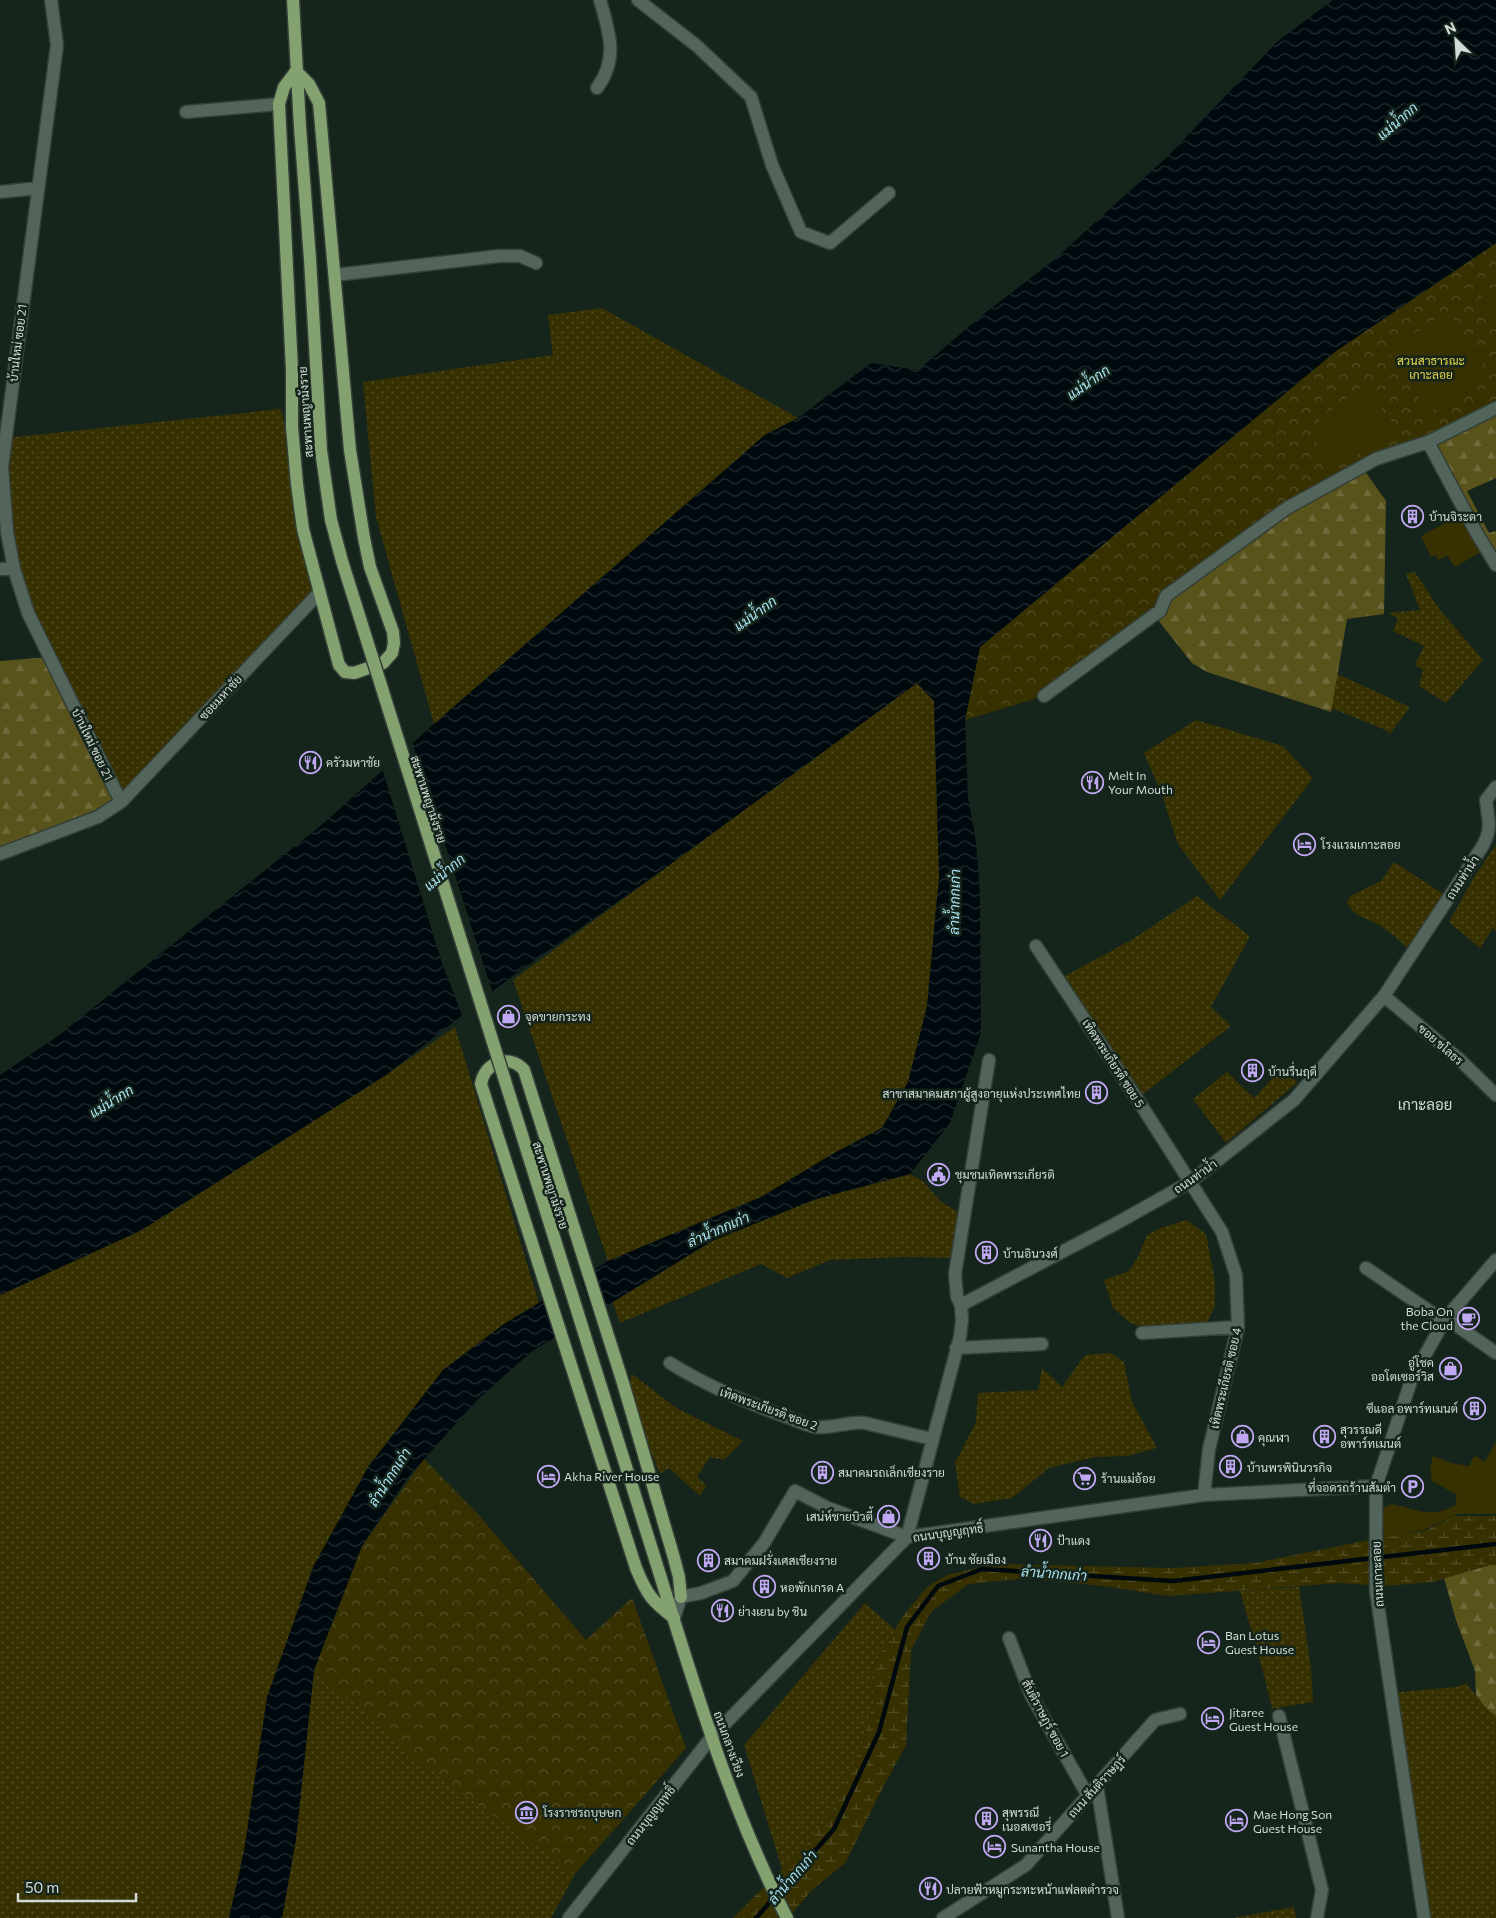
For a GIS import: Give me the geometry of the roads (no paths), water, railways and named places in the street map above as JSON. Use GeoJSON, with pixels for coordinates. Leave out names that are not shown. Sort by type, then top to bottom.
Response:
{"type":"FeatureCollection","features":[{"type":"Feature","properties":{"kind":"main road","name":"สะพานพญามังราย"},"geometry":{"type":"LineString","coordinates":[[293,0],[321,450],[325,485],[340,553],[355,607],[660,1575]]}},
{"type":"Feature","properties":{"kind":"main road"},"geometry":{"type":"LineString","coordinates":[[296,71],[309,84],[319,102],[336,274],[350,450],[370,567],[393,632],[394,643],[392,653],[384,663],[354,673],[345,672],[339,665],[303,529],[292,427],[292,370],[279,104],[284,87],[296,71]]}},
{"type":"Feature","properties":{"kind":"main road"},"geometry":{"type":"LineString","coordinates":[[674,1618],[653,1602],[642,1584],[636,1568],[481,1084],[485,1072],[497,1063],[504,1061],[516,1062],[524,1070],[603,1318],[674,1558],[679,1577],[681,1597]]}},
{"type":"Feature","properties":{"kind":"main road","name":"ถนนกลางเวียง"},"geometry":{"type":"LineString","coordinates":[[660,1575],[711,1738],[766,1878],[787,1918]]}},
{"type":"Feature","properties":{"kind":"street","name":"บ้านใหม่ ซอย 21"},"geometry":{"type":"LineString","coordinates":[[51,0],[57,45],[2,467],[8,532],[14,569],[28,613],[121,802]]}},
{"type":"Feature","properties":{"kind":"street"},"geometry":{"type":"LineString","coordinates":[[597,88],[604,78],[611,56],[610,35],[600,0]]}},
{"type":"Feature","properties":{"kind":"street"},"geometry":{"type":"LineString","coordinates":[[638,0],[698,46],[751,97],[772,165],[801,232],[830,243],[889,193]]}},
{"type":"Feature","properties":{"kind":"street"},"geometry":{"type":"LineString","coordinates":[[186,112],[279,104]]}},
{"type":"Feature","properties":{"kind":"street"},"geometry":{"type":"LineString","coordinates":[[0,192],[38,188]]}},
{"type":"Feature","properties":{"kind":"street"},"geometry":{"type":"LineString","coordinates":[[336,274],[499,256],[520,256],[536,264]]}},
{"type":"Feature","properties":{"kind":"street"},"geometry":{"type":"LineString","coordinates":[[1044,696],[1160,611],[1166,596],[1287,508],[1376,459],[1428,442],[1496,408]]}},
{"type":"Feature","properties":{"kind":"street"},"geometry":{"type":"LineString","coordinates":[[1428,442],[1472,525],[1496,565]]}},
{"type":"Feature","properties":{"kind":"street"},"geometry":{"type":"LineString","coordinates":[[0,569],[14,569]]}},
{"type":"Feature","properties":{"kind":"street","name":"ซอยมหาชัย"},"geometry":{"type":"LineString","coordinates":[[121,802],[320,592]]}},
{"type":"Feature","properties":{"kind":"street","name":"ถนนท่าน้ำ"},"geometry":{"type":"LineString","coordinates":[[961,1305],[1117,1223],[1190,1182],[1294,1100],[1384,996],[1488,836],[1491,822],[1486,800],[1496,787]]}},
{"type":"Feature","properties":{"kind":"street"},"geometry":{"type":"LineString","coordinates":[[0,854],[98,817],[121,802]]}},
{"type":"Feature","properties":{"kind":"street","name":"เทิดพระเกียรติ ซอย 5"},"geometry":{"type":"LineString","coordinates":[[1036,946],[1190,1182]]}},
{"type":"Feature","properties":{"kind":"street","name":"ซอย ชโลธร"},"geometry":{"type":"LineString","coordinates":[[1384,996],[1459,1059],[1496,1096]]}},
{"type":"Feature","properties":{"kind":"street"},"geometry":{"type":"LineString","coordinates":[[674,1618],[681,1597],[701,1593],[733,1581],[764,1543],[795,1491],[828,1508],[907,1537],[962,1320],[955,1274],[989,1060]]}},
{"type":"Feature","properties":{"kind":"street","name":"เทิดพระเกียรติ ซอย 4"},"geometry":{"type":"LineString","coordinates":[[1190,1182],[1222,1232],[1236,1275],[1238,1327],[1208,1449],[1204,1496]]}},
{"type":"Feature","properties":{"kind":"street","name":"ถนนเกาะลอย"},"geometry":{"type":"LineString","coordinates":[[1424,1918],[1376,1591],[1376,1486],[1412,1378],[1445,1319],[1496,1260]]}},
{"type":"Feature","properties":{"kind":"street"},"geometry":{"type":"LineString","coordinates":[[1366,1268],[1496,1353]]}},
{"type":"Feature","properties":{"kind":"street"},"geometry":{"type":"LineString","coordinates":[[1142,1333],[1238,1327]]}},
{"type":"Feature","properties":{"kind":"street"},"geometry":{"type":"LineString","coordinates":[[956,1348],[1042,1344]]}},
{"type":"Feature","properties":{"kind":"street","name":"เทิดพระเกียรติ ซอย 2"},"geometry":{"type":"LineString","coordinates":[[670,1363],[703,1383],[815,1427],[865,1422],[932,1439]]}},
{"type":"Feature","properties":{"kind":"street","name":"ถนนบุญญฤทธิ์"},"geometry":{"type":"LineString","coordinates":[[569,1918],[711,1738],[907,1537],[1204,1496],[1376,1486]]}},
{"type":"Feature","properties":{"kind":"street","name":"สันติราษฎร์ ซอย 1"},"geometry":{"type":"LineString","coordinates":[[1009,1638],[1031,1695],[1088,1796]]}},
{"type":"Feature","properties":{"kind":"street","name":"ถนน สันติราษฎร์"},"geometry":{"type":"LineString","coordinates":[[943,1918],[1026,1865],[1155,1720],[1180,1714]]}},
{"type":"Feature","properties":{"kind":"street"},"geometry":{"type":"LineString","coordinates":[[1278,1716],[1322,1890],[1317,1918]]}},
{"type":"Feature","properties":{"kind":"street"},"geometry":{"type":"LineString","coordinates":[[1097,1786],[1118,1918]]}},
{"type":"Feature","properties":{"kind":"water","name":"แม่น้ำกก"},"geometry":{"type":"Polygon","coordinates":[[[1333,0],[1496,0],[1496,243],[1336,351],[980,647],[965,720],[968,797],[976,841],[980,896],[981,1033],[950,1123],[910,1174],[816,1199],[712,1241],[531,1352],[477,1400],[408,1477],[362,1546],[314,1670],[296,1839],[282,1918],[229,1918],[244,1851],[267,1697],[313,1567],[368,1467],[443,1370],[504,1324],[608,1261],[761,1197],[836,1152],[882,1128],[908,1082],[927,1006],[939,877],[934,701],[917,683],[664,869],[511,977],[386,1075],[142,1230],[0,1295],[0,1075],[58,1036],[324,823],[434,724],[765,435],[798,418],[871,363],[918,370],[985,313],[1054,260],[1166,158],[1278,41],[1333,0]]]}},
{"type":"Feature","properties":{"kind":"waterway","name":"ลำน้ำกกเก่า"},"geometry":{"type":"LineString","coordinates":[[756,1918],[834,1829],[879,1732],[907,1627],[938,1586],[982,1569],[1173,1581],[1496,1544]]}},
{"type":"Feature","properties":{"kind":"place","name":"บ้านจิระดา"},"geometry":{"type":"Point","coordinates":[1413,516]}},
{"type":"Feature","properties":{"kind":"place","name":"ครัวมหาชัย"},"geometry":{"type":"Point","coordinates":[310,762]}},
{"type":"Feature","properties":{"kind":"place","name":"Melt In Your Mouth"},"geometry":{"type":"Point","coordinates":[1092,782]}},
{"type":"Feature","properties":{"kind":"place","name":"โรงแรมเกาะลอย"},"geometry":{"type":"Point","coordinates":[1305,844]}},
{"type":"Feature","properties":{"kind":"place","name":"จุดขายกระทง"},"geometry":{"type":"Point","coordinates":[509,1016]}},
{"type":"Feature","properties":{"kind":"place","name":"บ้านรื่นฤดี"},"geometry":{"type":"Point","coordinates":[1252,1071]}},
{"type":"Feature","properties":{"kind":"place","name":"สาขาสมาคมสภาผู้สูงอายุแห่งประเทศไทย"},"geometry":{"type":"Point","coordinates":[1097,1093]}},
{"type":"Feature","properties":{"kind":"place","name":"ชุมชนเทิดพระเกียรติ"},"geometry":{"type":"Point","coordinates":[939,1174]}},
{"type":"Feature","properties":{"kind":"place","name":"บ้านอินวงศ์"},"geometry":{"type":"Point","coordinates":[987,1253]}},
{"type":"Feature","properties":{"kind":"place","name":"Boba On the Cloud"},"geometry":{"type":"Point","coordinates":[1469,1318]}},
{"type":"Feature","properties":{"kind":"place","name":"อู่โชค ออโตเซอร์วิส"},"geometry":{"type":"Point","coordinates":[1450,1369]}},
{"type":"Feature","properties":{"kind":"place","name":"ซีแอล อพาร์ทเมนต์"},"geometry":{"type":"Point","coordinates":[1474,1408]}},
{"type":"Feature","properties":{"kind":"place","name":"สุวรรณดี อพาร์ทเมนต์"},"geometry":{"type":"Point","coordinates":[1324,1436]}},
{"type":"Feature","properties":{"kind":"place","name":"คุณฬา"},"geometry":{"type":"Point","coordinates":[1242,1437]}},
{"type":"Feature","properties":{"kind":"place","name":"บ้านพรพินินวรกิจ"},"geometry":{"type":"Point","coordinates":[1231,1467]}},
{"type":"Feature","properties":{"kind":"place","name":"สมาคมรถเล็กเชียงราย"},"geometry":{"type":"Point","coordinates":[822,1472]}},
{"type":"Feature","properties":{"kind":"place","name":"Akha River House"},"geometry":{"type":"Point","coordinates":[548,1476]}},
{"type":"Feature","properties":{"kind":"place","name":"ร้านแม่อ้อย"},"geometry":{"type":"Point","coordinates":[1085,1478]}},
{"type":"Feature","properties":{"kind":"place","name":"ที่จอดรถร้านส้มตำ"},"geometry":{"type":"Point","coordinates":[1412,1487]}},
{"type":"Feature","properties":{"kind":"place","name":"เสน่ห์ชายบิวตี้"},"geometry":{"type":"Point","coordinates":[889,1516]}},
{"type":"Feature","properties":{"kind":"place","name":"ป้าแดง"},"geometry":{"type":"Point","coordinates":[1041,1540]}},
{"type":"Feature","properties":{"kind":"place","name":"บ้าน ชัยเมือง"},"geometry":{"type":"Point","coordinates":[929,1559]}},
{"type":"Feature","properties":{"kind":"place","name":"สมาคมฝรั่งเศสเชียงราย"},"geometry":{"type":"Point","coordinates":[708,1560]}},
{"type":"Feature","properties":{"kind":"place","name":"หอพักเกรด A"},"geometry":{"type":"Point","coordinates":[764,1587]}},
{"type":"Feature","properties":{"kind":"place","name":"ย่างเยน by ชิน"},"geometry":{"type":"Point","coordinates":[722,1611]}},
{"type":"Feature","properties":{"kind":"place","name":"Ban Lotus Guest House"},"geometry":{"type":"Point","coordinates":[1209,1642]}},
{"type":"Feature","properties":{"kind":"place","name":"Jitaree Guest House"},"geometry":{"type":"Point","coordinates":[1213,1719]}},
{"type":"Feature","properties":{"kind":"place","name":"โรงราชรถบุษษก"},"geometry":{"type":"Point","coordinates":[527,1812]}},
{"type":"Feature","properties":{"kind":"place","name":"สุพรรณี เนอสเซอรี่"},"geometry":{"type":"Point","coordinates":[986,1819]}},
{"type":"Feature","properties":{"kind":"place","name":"Mae Hong Son Guest House"},"geometry":{"type":"Point","coordinates":[1237,1821]}},
{"type":"Feature","properties":{"kind":"place","name":"Sunantha House"},"geometry":{"type":"Point","coordinates":[995,1847]}},
{"type":"Feature","properties":{"kind":"place","name":"ปลายฟ้าหมูกระทะหน้าแฟลตตำรวจ"},"geometry":{"type":"Point","coordinates":[930,1889]}},
{"type":"Feature","properties":{"kind":"district","name":"เกาะลอย"},"geometry":{"type":"Point","coordinates":[1425,1104]}},
{"type":"Feature","properties":{"kind":"park label","name":"สวนสาธารณะ เกาะลอย"},"geometry":{"type":"Point","coordinates":[1431,367]}}]}
